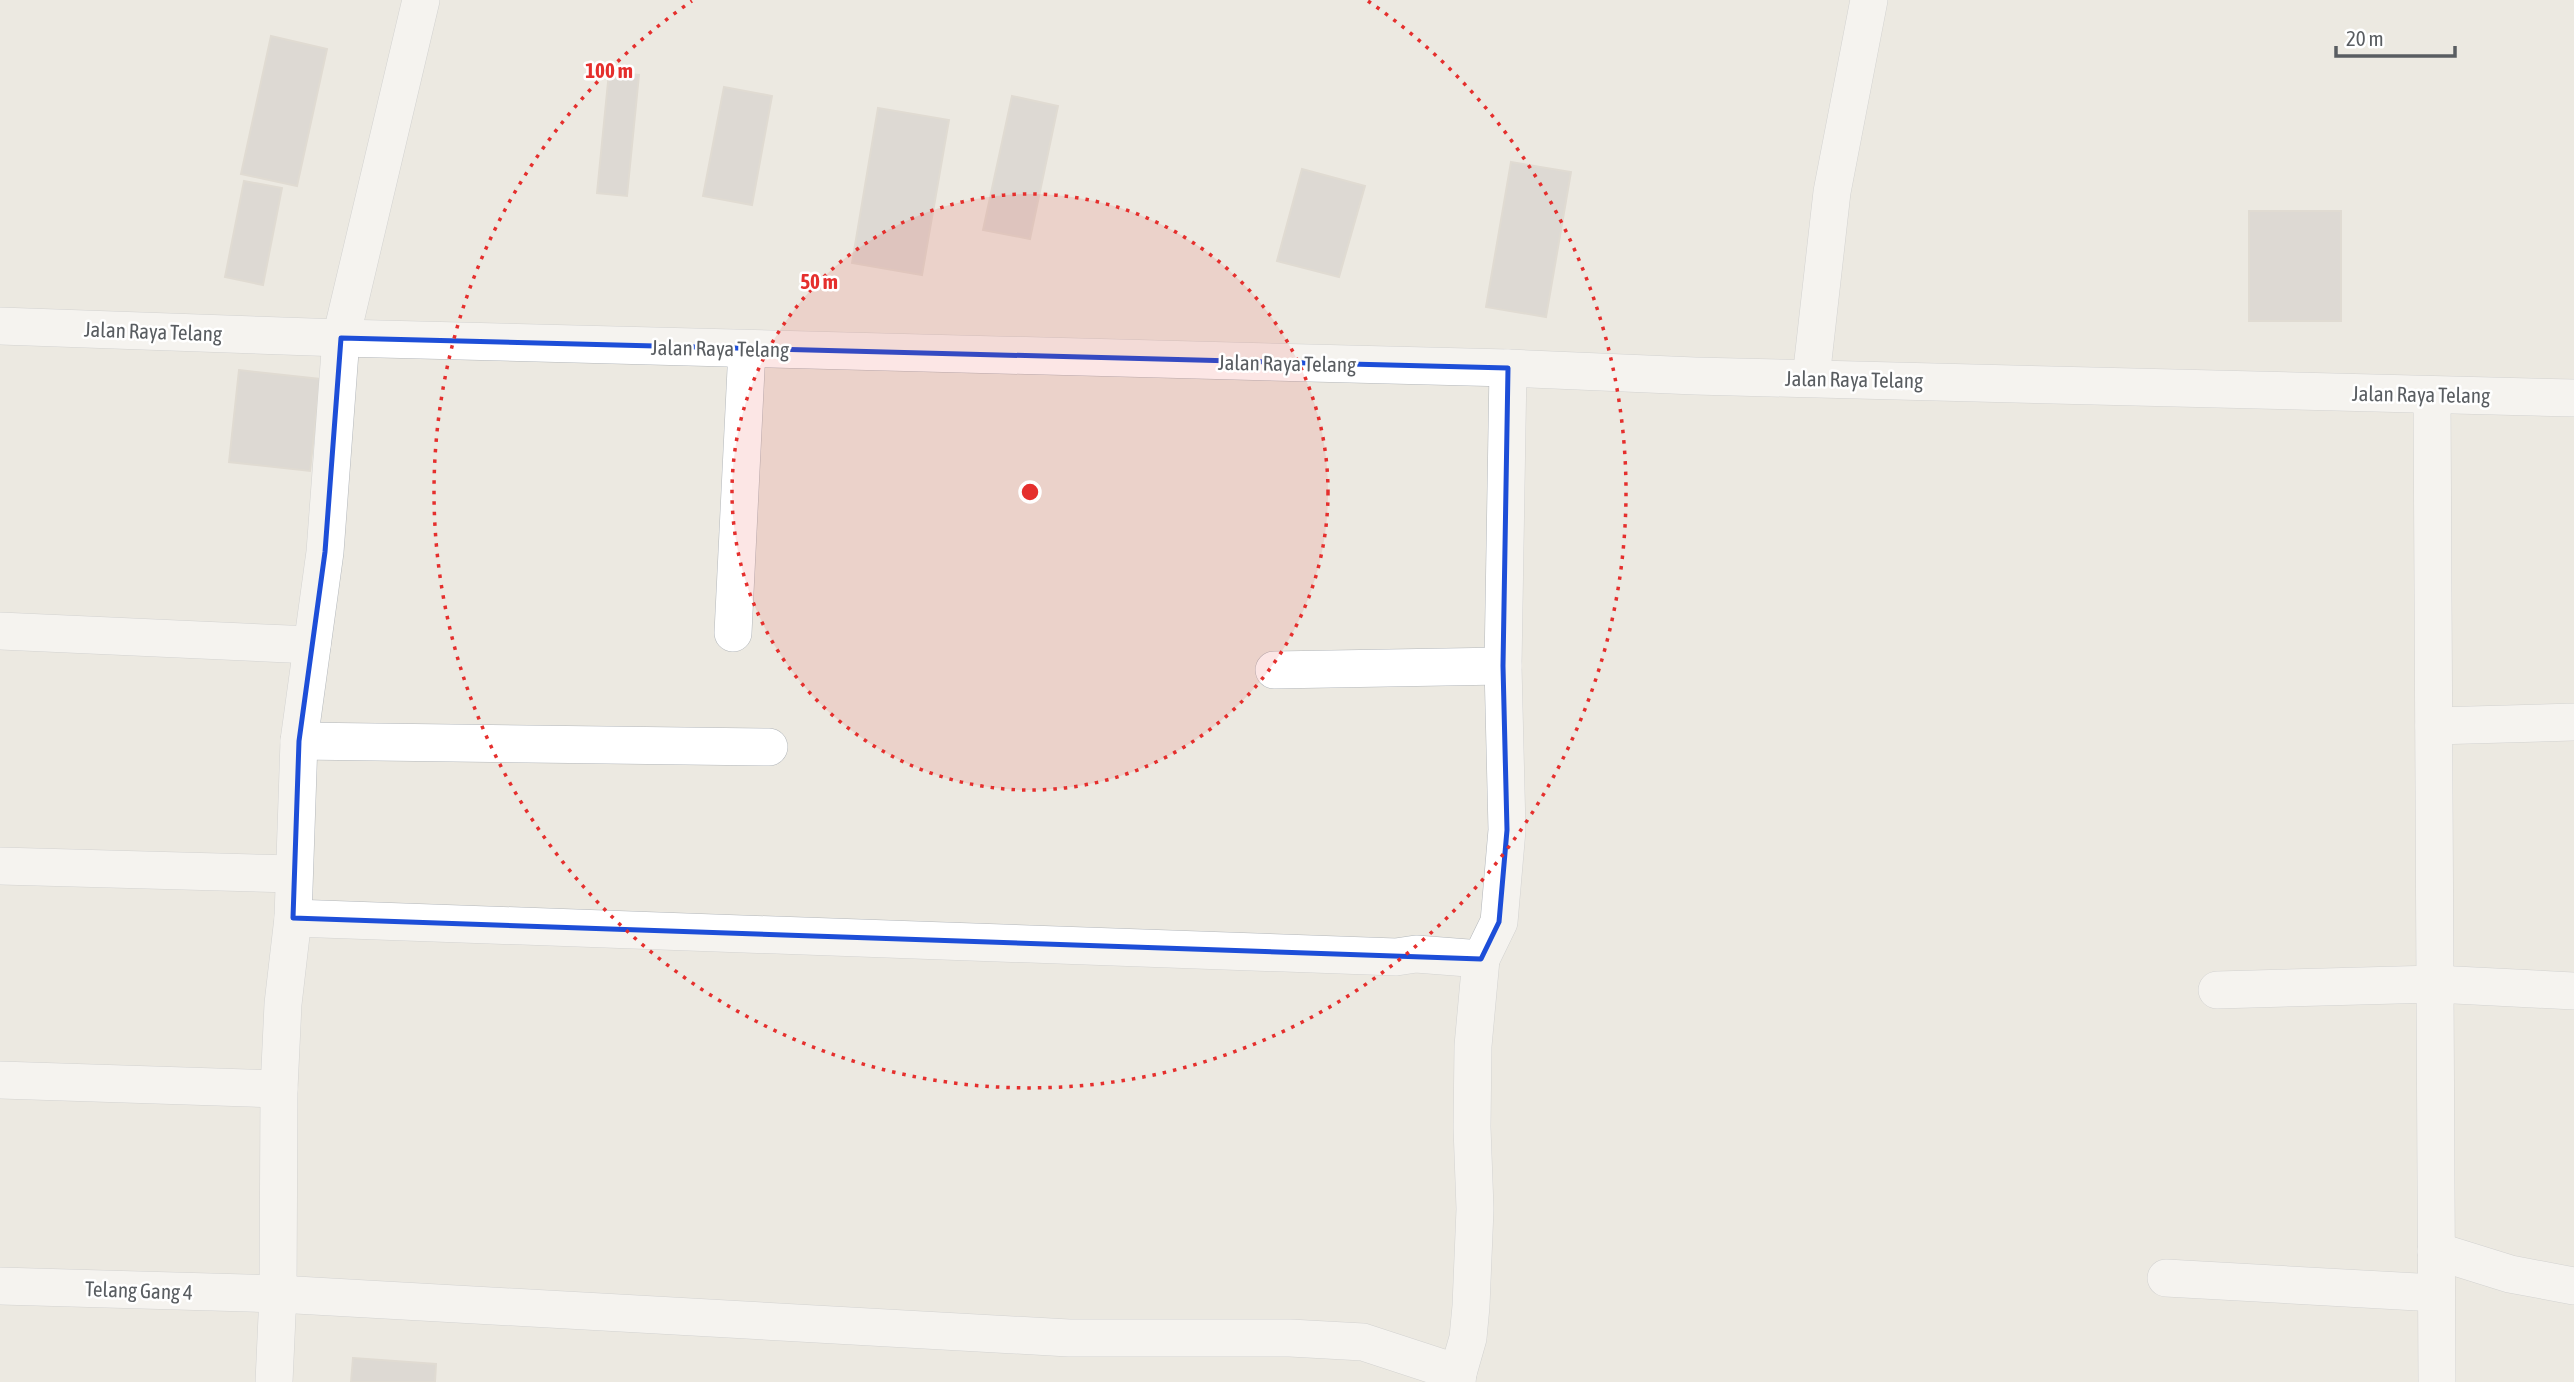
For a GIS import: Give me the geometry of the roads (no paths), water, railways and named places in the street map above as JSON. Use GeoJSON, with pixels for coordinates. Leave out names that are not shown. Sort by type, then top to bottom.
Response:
{"type":"FeatureCollection","features":[{"type":"Feature","properties":{"kind":"street"},"geometry":{"type":"LineString","coordinates":[[274,1382],[278,1294],[279,1089],[283,1004],[293,918],[299,741],[325,552],[341,338],[421,0]]}},
{"type":"Feature","properties":{"kind":"street"},"geometry":{"type":"LineString","coordinates":[[1811,378],[1832,192],[1869,0]]}},
{"type":"Feature","properties":{"kind":"street","name":"Jalan Raya Telang"},"geometry":{"type":"LineString","coordinates":[[0,326],[341,338],[1508,368],[1695,376],[2574,398]]}},
{"type":"Feature","properties":{"kind":"street"},"geometry":{"type":"LineString","coordinates":[[733,633],[747,349]]}},
{"type":"Feature","properties":{"kind":"street"},"geometry":{"type":"LineString","coordinates":[[1457,1377],[1468,1338],[1471,1306],[1475,1209],[1472,1092],[1481,959],[1499,922],[1507,830],[1503,666],[1508,368]]}},
{"type":"Feature","properties":{"kind":"street"},"geometry":{"type":"LineString","coordinates":[[2432,395],[2437,1382]]}},
{"type":"Feature","properties":{"kind":"street"},"geometry":{"type":"LineString","coordinates":[[0,631],[312,645]]}},
{"type":"Feature","properties":{"kind":"street"},"geometry":{"type":"LineString","coordinates":[[1274,670],[1503,666]]}},
{"type":"Feature","properties":{"kind":"street"},"geometry":{"type":"LineString","coordinates":[[2434,726],[2574,722]]}},
{"type":"Feature","properties":{"kind":"street"},"geometry":{"type":"LineString","coordinates":[[299,741],[769,747]]}},
{"type":"Feature","properties":{"kind":"street"},"geometry":{"type":"LineString","coordinates":[[0,866],[293,874]]}},
{"type":"Feature","properties":{"kind":"street"},"geometry":{"type":"LineString","coordinates":[[293,918],[1396,957],[1416,954],[1481,959]]}},
{"type":"Feature","properties":{"kind":"street"},"geometry":{"type":"LineString","coordinates":[[2217,990],[2435,984],[2574,991]]}},
{"type":"Feature","properties":{"kind":"street"},"geometry":{"type":"LineString","coordinates":[[0,1080],[279,1089]]}},
{"type":"Feature","properties":{"kind":"street"},"geometry":{"type":"LineString","coordinates":[[2436,1251],[2510,1274],[2574,1286]]}},
{"type":"Feature","properties":{"kind":"street"},"geometry":{"type":"LineString","coordinates":[[2166,1278],[2436,1293]]}},
{"type":"Feature","properties":{"kind":"street","name":"Telang Gang 4"},"geometry":{"type":"LineString","coordinates":[[0,1286],[278,1294],[1069,1338],[1290,1338],[1363,1342],[1457,1377]]}}]}
